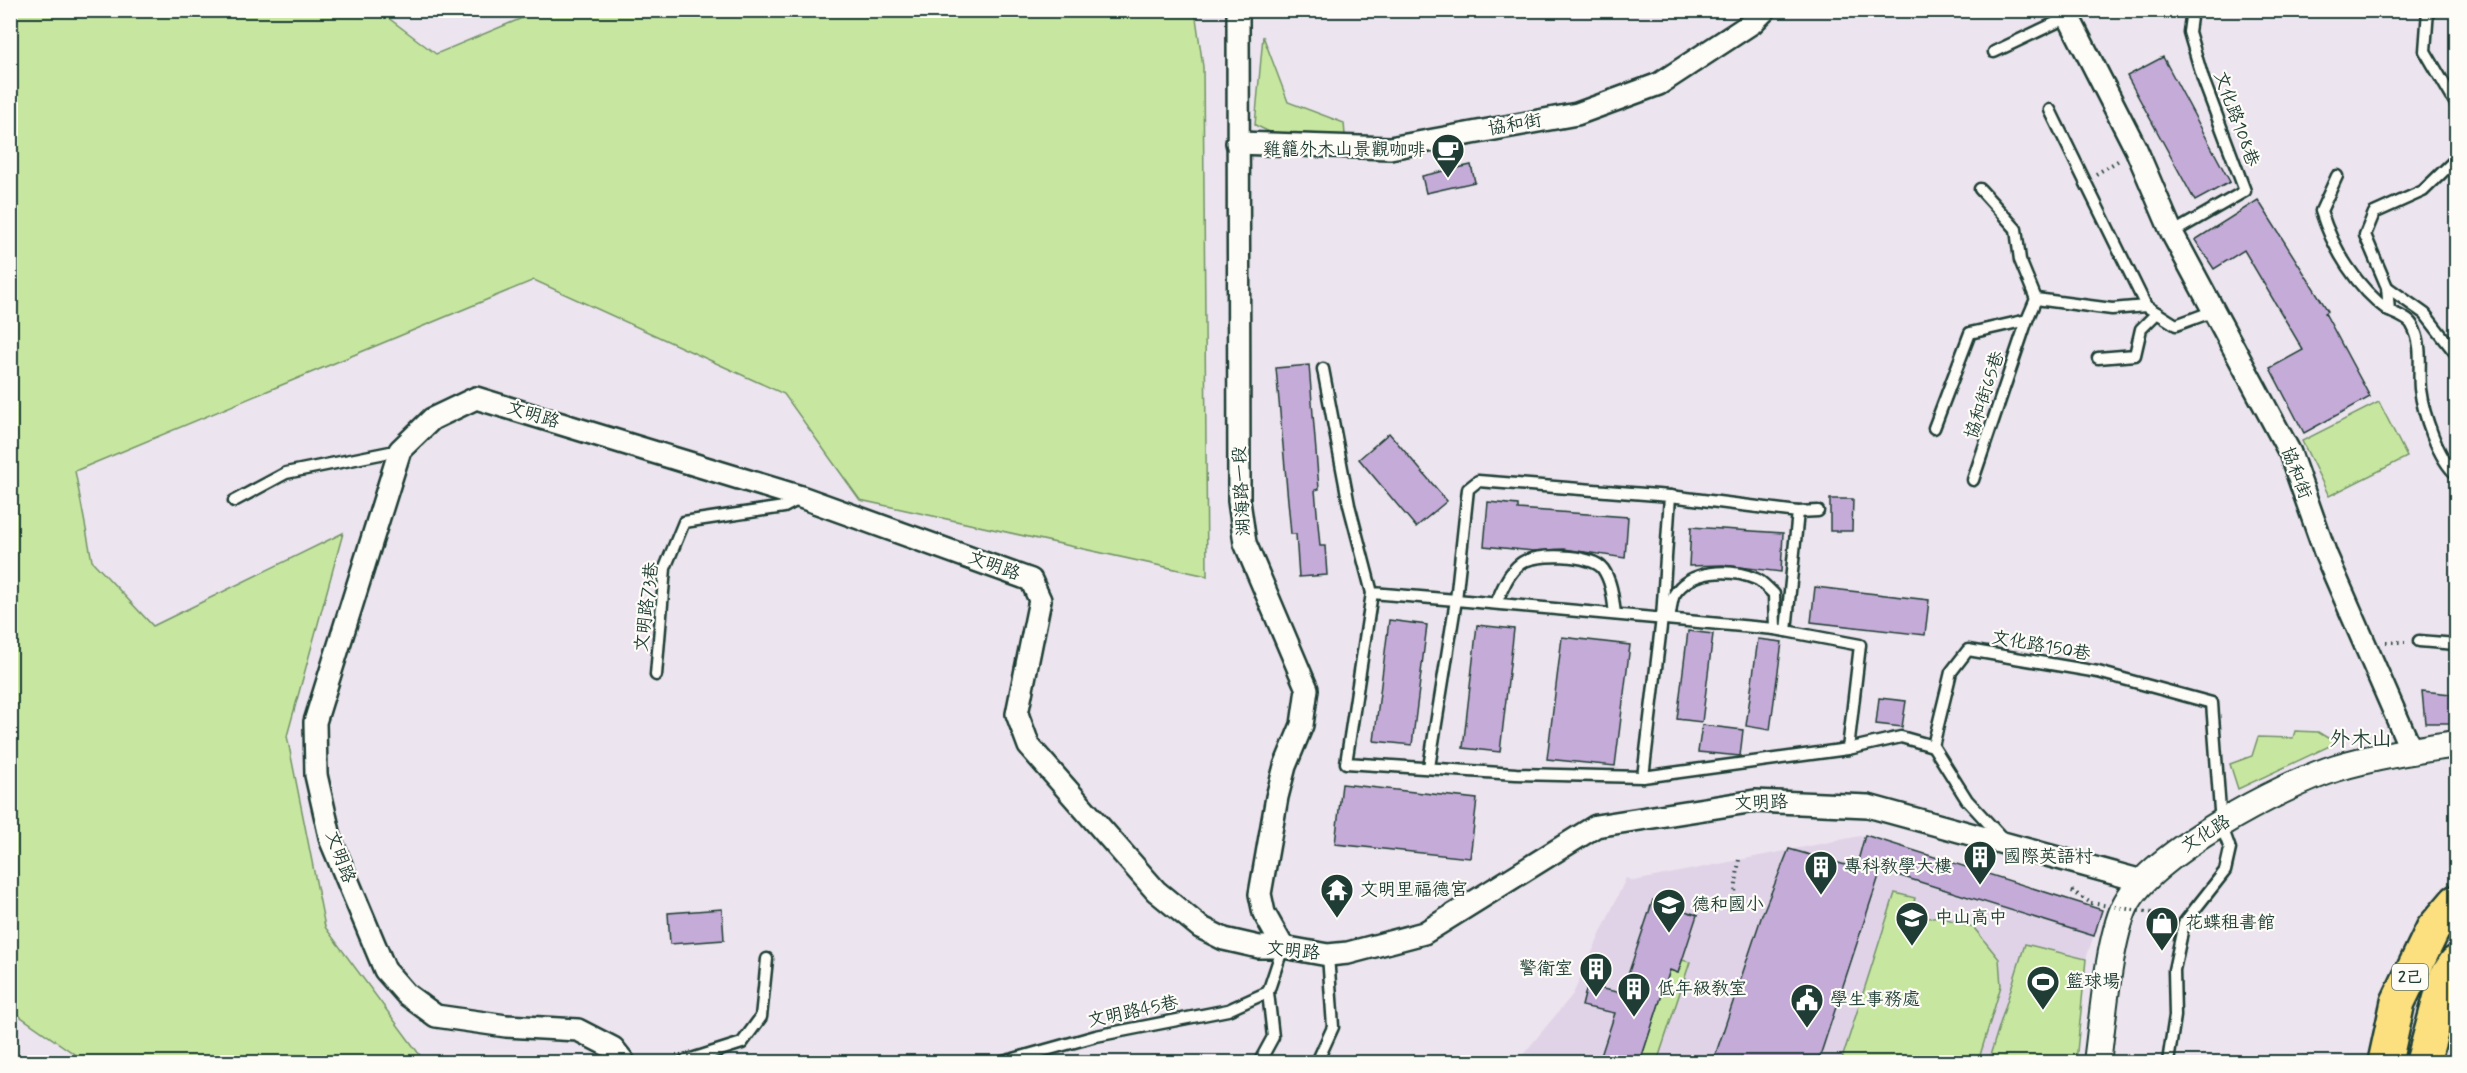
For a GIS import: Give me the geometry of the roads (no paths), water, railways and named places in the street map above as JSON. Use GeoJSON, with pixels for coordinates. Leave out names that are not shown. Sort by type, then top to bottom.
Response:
{"type":"FeatureCollection","features":[{"type":"Feature","properties":{"kind":"main road","name":"2己"},"geometry":{"type":"LineString","coordinates":[[2385,1062],[2398,1002],[2433,929],[2457,902]]}},
{"type":"Feature","properties":{"kind":"main road","name":"2己"},"geometry":{"type":"LineString","coordinates":[[2423,1062],[2446,978],[2457,963]]}},
{"type":"Feature","properties":{"kind":"street","name":"湖海路一段"},"geometry":{"type":"LineString","coordinates":[[1238,10],[1239,501],[1245,543],[1307,689],[1302,725],[1285,766],[1277,797],[1260,894],[1264,913],[1283,947]]}},
{"type":"Feature","properties":{"kind":"street","name":"協和街"},"geometry":{"type":"LineString","coordinates":[[1237,143],[1390,148],[1576,114],[1659,84],[1752,23],[1765,10]]}},
{"type":"Feature","properties":{"kind":"street","name":"協和街"},"geometry":{"type":"LineString","coordinates":[[2066,14],[2136,149],[2172,233],[2290,453],[2326,555],[2411,750]]}},
{"type":"Feature","properties":{"kind":"street","name":"文明路"},"geometry":{"type":"LineString","coordinates":[[624,1062],[613,1048],[578,1030],[506,1026],[436,1016],[406,994],[385,970],[332,841],[316,775],[315,722],[400,450],[432,419],[476,398],[801,498],[1031,580],[1040,600],[1017,714],[1029,746],[1156,891],[1200,927],[1224,939],[1259,947],[1283,947],[1305,953],[1328,955],[1348,953],[1424,933],[1596,826],[1755,801],[1868,806],[2142,881]]}},
{"type":"Feature","properties":{"kind":"street","name":"文化路"},"geometry":{"type":"LineString","coordinates":[[2097,1062],[2115,944],[2126,906],[2142,881],[2172,856],[2221,824],[2283,791],[2335,768],[2411,750],[2457,744]]}},
{"type":"Feature","properties":{"kind":"lane","name":"文化路108巷"},"geometry":{"type":"LineString","coordinates":[[2172,233],[2245,190],[2203,79],[2189,32],[2192,10]]}},
{"type":"Feature","properties":{"kind":"lane"},"geometry":{"type":"LineString","coordinates":[[2428,10],[2425,51],[2457,104]]}},
{"type":"Feature","properties":{"kind":"lane","name":"協和街"},"geometry":{"type":"LineString","coordinates":[[1994,52],[2066,14]]}},
{"type":"Feature","properties":{"kind":"lane"},"geometry":{"type":"LineString","coordinates":[[2050,110],[2146,306],[2176,325],[2214,311]]}},
{"type":"Feature","properties":{"kind":"lane"},"geometry":{"type":"LineString","coordinates":[[2389,311],[2387,287],[2365,235],[2374,213],[2423,191],[2457,159]]}},
{"type":"Feature","properties":{"kind":"lane"},"geometry":{"type":"LineString","coordinates":[[2337,176],[2321,211],[2330,238],[2370,297],[2411,323],[2420,344],[2420,391],[2429,421],[2438,449],[2457,474]]}},
{"type":"Feature","properties":{"kind":"lane"},"geometry":{"type":"LineString","coordinates":[[1980,189],[2016,229],[2020,260],[2036,299],[2112,309],[2146,306]]}},
{"type":"Feature","properties":{"kind":"lane"},"geometry":{"type":"LineString","coordinates":[[2387,287],[2425,314],[2457,354]]}},
{"type":"Feature","properties":{"kind":"lane","name":"協和街65巷"},"geometry":{"type":"LineString","coordinates":[[1973,480],[2036,299]]}},
{"type":"Feature","properties":{"kind":"lane"},"geometry":{"type":"LineString","coordinates":[[2098,358],[2135,355],[2141,329],[2157,313]]}},
{"type":"Feature","properties":{"kind":"lane","name":"協和街65巷"},"geometry":{"type":"LineString","coordinates":[[1934,428],[1970,333],[2027,320]]}},
{"type":"Feature","properties":{"kind":"lane"},"geometry":{"type":"LineString","coordinates":[[1323,369],[1349,506],[1372,593],[1346,763],[1516,774],[1643,777],[1848,749],[1901,737],[1932,746],[1967,800],[2009,844]]}},
{"type":"Feature","properties":{"kind":"lane"},"geometry":{"type":"LineString","coordinates":[[234,501],[286,473],[400,450]]}},
{"type":"Feature","properties":{"kind":"lane"},"geometry":{"type":"LineString","coordinates":[[1429,767],[1456,600],[1468,489],[1478,481],[1670,496],[1798,512],[1818,512]]}},
{"type":"Feature","properties":{"kind":"lane"},"geometry":{"type":"LineString","coordinates":[[1643,777],[1666,618],[1670,496]]}},
{"type":"Feature","properties":{"kind":"lane","name":"文明路73巷"},"geometry":{"type":"LineString","coordinates":[[656,675],[665,568],[684,522],[784,507],[801,498]]}},
{"type":"Feature","properties":{"kind":"lane"},"geometry":{"type":"LineString","coordinates":[[1781,630],[1798,512]]}},
{"type":"Feature","properties":{"kind":"lane"},"geometry":{"type":"LineString","coordinates":[[1496,603],[1506,582],[1520,563],[1539,556],[1566,557],[1595,561],[1604,569],[1612,589],[1615,614]]}},
{"type":"Feature","properties":{"kind":"lane"},"geometry":{"type":"LineString","coordinates":[[1666,618],[1673,596],[1690,580],[1704,574],[1716,573],[1758,579],[1774,594],[1781,630]]}},
{"type":"Feature","properties":{"kind":"lane"},"geometry":{"type":"LineString","coordinates":[[1372,593],[1781,630],[1860,645],[1848,749]]}},
{"type":"Feature","properties":{"kind":"lane"},"geometry":{"type":"LineString","coordinates":[[2418,642],[2457,644]]}},
{"type":"Feature","properties":{"kind":"lane","name":"文化路150巷"},"geometry":{"type":"LineString","coordinates":[[1932,746],[1951,672],[1968,650],[2121,678],[2212,703],[2221,824]]}},
{"type":"Feature","properties":{"kind":"lane"},"geometry":{"type":"LineString","coordinates":[[2168,1062],[2175,1016],[2174,970],[2184,923],[2224,871],[2230,849],[2221,824]]}},
{"type":"Feature","properties":{"kind":"lane"},"geometry":{"type":"LineString","coordinates":[[1261,1059],[1273,1037],[1268,992],[1283,947]]}},
{"type":"Feature","properties":{"kind":"lane"},"geometry":{"type":"LineString","coordinates":[[1317,1062],[1333,1027],[1328,955]]}},
{"type":"Feature","properties":{"kind":"lane"},"geometry":{"type":"LineString","coordinates":[[682,1062],[742,1043],[761,1017],[767,959]]}},
{"type":"Feature","properties":{"kind":"lane","name":"文明路45巷"},"geometry":{"type":"LineString","coordinates":[[1003,1062],[1096,1035],[1228,1010],[1268,992]]}},
{"type":"Feature","properties":{"kind":"place","name":"雞籠外木山景觀咖啡"},"geometry":{"type":"Point","coordinates":[1448,179]}},
{"type":"Feature","properties":{"kind":"place","name":"國際英語村"},"geometry":{"type":"Point","coordinates":[1980,886]}},
{"type":"Feature","properties":{"kind":"place","name":"專科教學大樓"},"geometry":{"type":"Point","coordinates":[1821,896]}},
{"type":"Feature","properties":{"kind":"place","name":"文明里福德宮"},"geometry":{"type":"Point","coordinates":[1337,919]}},
{"type":"Feature","properties":{"kind":"place","name":"德和國小"},"geometry":{"type":"Point","coordinates":[1669,934]}},
{"type":"Feature","properties":{"kind":"place","name":"中山高中"},"geometry":{"type":"Point","coordinates":[1912,947]}},
{"type":"Feature","properties":{"kind":"place","name":"花蝶租書館"},"geometry":{"type":"Point","coordinates":[2162,952]}},
{"type":"Feature","properties":{"kind":"place","name":"警衛室"},"geometry":{"type":"Point","coordinates":[1596,998]}},
{"type":"Feature","properties":{"kind":"place","name":"籃球場"},"geometry":{"type":"Point","coordinates":[2043,1011]}},
{"type":"Feature","properties":{"kind":"place","name":"低年級教室"},"geometry":{"type":"Point","coordinates":[1634,1018]}},
{"type":"Feature","properties":{"kind":"place","name":"學生事務處"},"geometry":{"type":"Point","coordinates":[1807,1029]}},
{"type":"Feature","properties":{"kind":"district","name":"外木山"},"geometry":{"type":"Point","coordinates":[2361,740]}}]}
